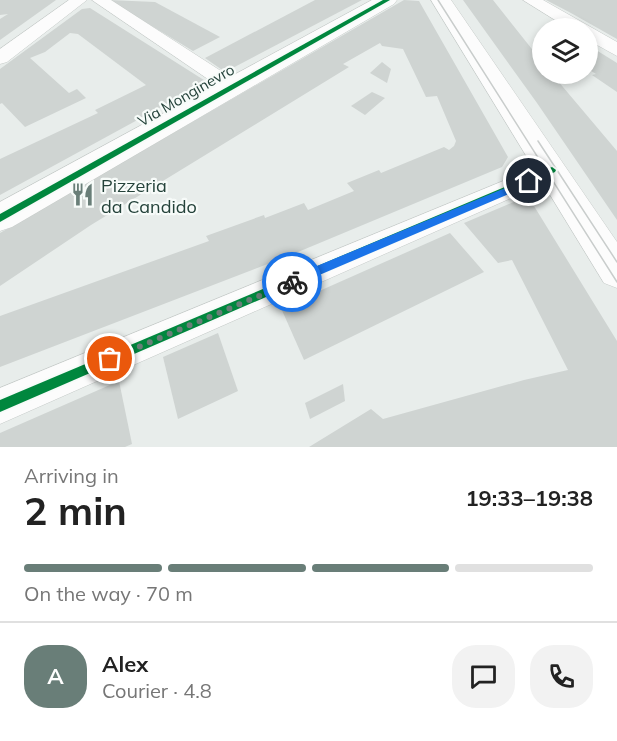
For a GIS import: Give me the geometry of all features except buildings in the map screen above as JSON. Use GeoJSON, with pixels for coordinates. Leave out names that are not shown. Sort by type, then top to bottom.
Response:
{"type":"FeatureCollection","features":[{"type":"Feature","properties":{"kind":"street"},"geometry":{"type":"LineString","coordinates":[[0,58],[79,0]]}},
{"type":"Feature","properties":{"kind":"street"},"geometry":{"type":"LineString","coordinates":[[100,0],[231,86]]}},
{"type":"Feature","properties":{"kind":"street","name":"Via Monginevro"},"geometry":{"type":"LineString","coordinates":[[0,218],[387,0]]}},
{"type":"Feature","properties":{"kind":"street"},"geometry":{"type":"LineString","coordinates":[[441,0],[617,272]]}},
{"type":"Feature","properties":{"kind":"street"},"geometry":{"type":"LineString","coordinates":[[531,0],[562,18]]}},
{"type":"Feature","properties":{"kind":"street"},"geometry":{"type":"LineString","coordinates":[[598,39],[617,50]]}},
{"type":"Feature","properties":{"kind":"street"},"geometry":{"type":"LineString","coordinates":[[0,406],[552,170]]}},
{"type":"Feature","properties":{"kind":"tram line"},"geometry":{"type":"LineString","coordinates":[[438,0],[617,282]]}},
{"type":"Feature","properties":{"kind":"tram line"},"geometry":{"type":"LineString","coordinates":[[538,141],[617,262]]}},
{"type":"Feature","properties":{"kind":"cycle path"},"geometry":{"type":"LineString","coordinates":[[0,218],[387,0]]}},
{"type":"Feature","properties":{"kind":"cycle path"},"geometry":{"type":"LineString","coordinates":[[0,406],[552,170]]}},
{"type":"Feature","properties":{"kind":"way so far"},"geometry":{"type":"LineString","coordinates":[[110,359],[292,282]]}},
{"type":"Feature","properties":{"kind":"place","name":"Pizzeria da Candido"},"geometry":{"type":"Point","coordinates":[83,195]}},
{"type":"Feature","properties":{"kind":"route"},"geometry":{"type":"LineString","coordinates":[[292,282],[529,181]]}}]}
